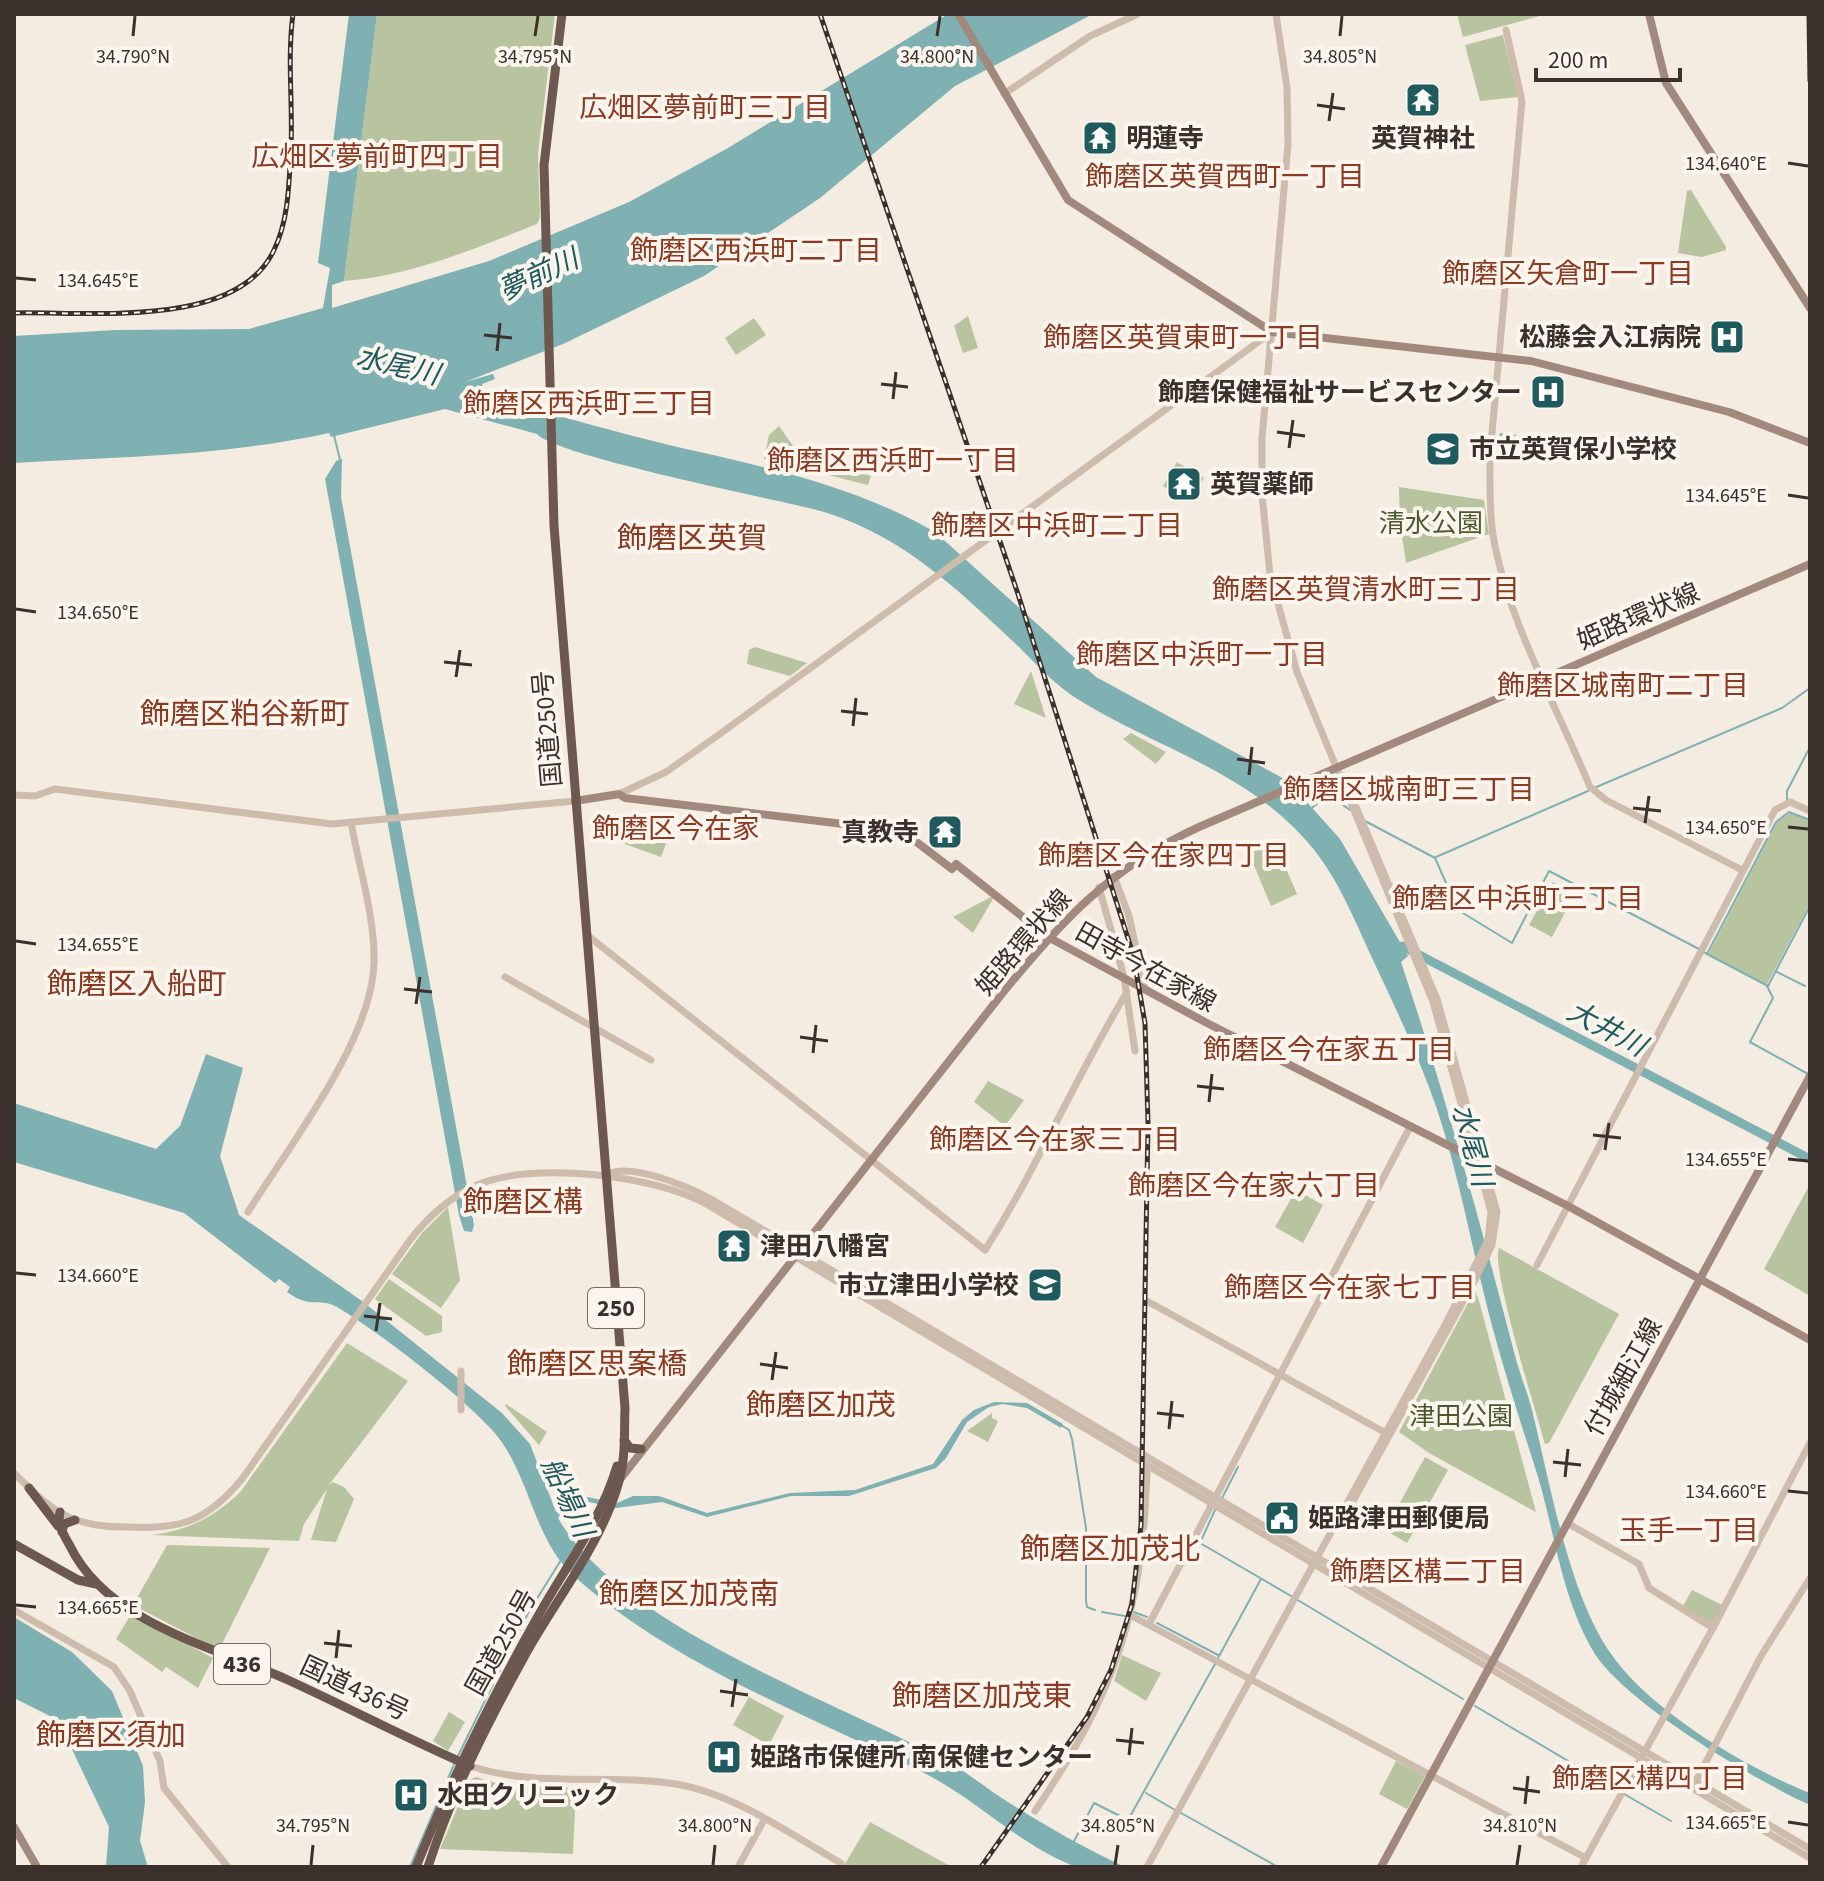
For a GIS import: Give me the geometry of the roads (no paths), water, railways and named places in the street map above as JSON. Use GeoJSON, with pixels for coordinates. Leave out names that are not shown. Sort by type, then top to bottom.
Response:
{"type":"FeatureCollection","features":[{"type":"Feature","properties":{"kind":"highway","name":"国道250号"},"geometry":{"type":"LineString","coordinates":[[416,1867],[461,1762],[516,1656],[603,1513],[618,1475],[624,1440],[554,526],[544,165],[562,14]]}},
{"type":"Feature","properties":{"kind":"highway"},"geometry":{"type":"LineString","coordinates":[[624,1440],[630,1448],[641,1449]]}},
{"type":"Feature","properties":{"kind":"highway"},"geometry":{"type":"LineString","coordinates":[[29,1488],[62,1532]]}},
{"type":"Feature","properties":{"kind":"highway","name":"国道436号"},"geometry":{"type":"LineString","coordinates":[[60,1512],[62,1532],[77,1560],[96,1584],[130,1609],[213,1653],[282,1678],[461,1762]]}},
{"type":"Feature","properties":{"kind":"highway"},"geometry":{"type":"LineString","coordinates":[[62,1532],[64,1524],[75,1520]]}},
{"type":"Feature","properties":{"kind":"highway","name":"国道436号"},"geometry":{"type":"LineString","coordinates":[[14,1544],[78,1580],[96,1584]]}},
{"type":"Feature","properties":{"kind":"highway","name":"国道250号"},"geometry":{"type":"LineString","coordinates":[[428,1867],[461,1762]]}},
{"type":"Feature","properties":{"kind":"main road"},"geometry":{"type":"LineString","coordinates":[[958,14],[1049,171],[1075,206],[1272,332],[1531,361],[1729,412],[1810,443]]}},
{"type":"Feature","properties":{"kind":"main road"},"geometry":{"type":"LineString","coordinates":[[1649,14],[1666,83],[1810,308]]}},
{"type":"Feature","properties":{"kind":"main road","name":"姫路環状線"},"geometry":{"type":"LineString","coordinates":[[618,1475],[1048,937],[1099,887],[1165,843],[1810,564]]}},
{"type":"Feature","properties":{"kind":"main road","name":"田寺今在家線"},"geometry":{"type":"LineString","coordinates":[[575,801],[619,794],[625,798],[902,831],[952,869],[956,864],[1048,937],[1410,1127],[1568,1206],[1810,1340]]}},
{"type":"Feature","properties":{"kind":"main road","name":"付城細江線"},"geometry":{"type":"LineString","coordinates":[[1381,1867],[1810,1076]]}},
{"type":"Feature","properties":{"kind":"main road"},"geometry":{"type":"LineString","coordinates":[[14,1827],[37,1867]]}},
{"type":"Feature","properties":{"kind":"street"},"geometry":{"type":"LineString","coordinates":[[1003,92],[1090,36],[1138,14]]}},
{"type":"Feature","properties":{"kind":"street"},"geometry":{"type":"LineString","coordinates":[[1276,14],[1287,88],[1288,144],[1261,463],[1266,544],[1285,635],[1337,768],[1349,785],[1437,999],[1497,1212],[1490,1243],[1475,1274],[1341,1523],[1333,1529]]}},
{"type":"Feature","properties":{"kind":"street"},"geometry":{"type":"LineString","coordinates":[[1506,30],[1522,101],[1490,455],[1494,536],[1508,592],[1590,787],[1606,800],[1742,870]]}},
{"type":"Feature","properties":{"kind":"street"},"geometry":{"type":"LineString","coordinates":[[619,794],[666,772],[1272,332]]}},
{"type":"Feature","properties":{"kind":"street"},"geometry":{"type":"LineString","coordinates":[[14,795],[35,796],[55,789],[332,824],[575,801]]}},
{"type":"Feature","properties":{"kind":"street"},"geometry":{"type":"LineString","coordinates":[[1537,1265],[1775,810],[1790,802],[1810,811]]}},
{"type":"Feature","properties":{"kind":"street"},"geometry":{"type":"LineString","coordinates":[[248,1212],[351,1045],[370,1000],[374,950],[351,822]]}},
{"type":"Feature","properties":{"kind":"street"},"geometry":{"type":"LineString","coordinates":[[1114,876],[1129,916],[1145,989]]}},
{"type":"Feature","properties":{"kind":"street"},"geometry":{"type":"LineString","coordinates":[[1099,887],[1124,977],[1135,1051]]}},
{"type":"Feature","properties":{"kind":"street"},"geometry":{"type":"LineString","coordinates":[[586,935],[985,1250],[1007,1216],[1091,1050],[1127,992]]}},
{"type":"Feature","properties":{"kind":"street"},"geometry":{"type":"LineString","coordinates":[[505,977],[651,1060]]}},
{"type":"Feature","properties":{"kind":"street"},"geometry":{"type":"LineString","coordinates":[[1149,1624],[1410,1127]]}},
{"type":"Feature","properties":{"kind":"street"},"geometry":{"type":"LineString","coordinates":[[14,1473],[60,1512],[75,1520],[105,1527],[154,1529],[203,1515],[221,1504],[242,1479],[423,1222],[458,1194],[499,1178],[528,1174],[605,1176],[611,1171],[647,1174],[677,1183],[1644,1754],[1810,1858]]}},
{"type":"Feature","properties":{"kind":"street"},"geometry":{"type":"LineString","coordinates":[[796,1253],[1147,1465],[1214,1500]]}},
{"type":"Feature","properties":{"kind":"street"},"geometry":{"type":"LineString","coordinates":[[1147,1867],[1384,1432],[1475,1274]]}},
{"type":"Feature","properties":{"kind":"street"},"geometry":{"type":"LineString","coordinates":[[1147,1301],[1384,1432]]}},
{"type":"Feature","properties":{"kind":"street"},"geometry":{"type":"LineString","coordinates":[[461,1371],[461,1410]]}},
{"type":"Feature","properties":{"kind":"street"},"geometry":{"type":"LineString","coordinates":[[1581,1867],[1713,1628],[1810,1443]]}},
{"type":"Feature","properties":{"kind":"street"},"geometry":{"type":"LineString","coordinates":[[1035,1811],[1075,1752],[1101,1702],[1132,1616],[1141,1566],[1147,1465]]}},
{"type":"Feature","properties":{"kind":"street"},"geometry":{"type":"LineString","coordinates":[[1567,1523],[1639,1564],[1649,1588],[1713,1628]]}},
{"type":"Feature","properties":{"kind":"street"},"geometry":{"type":"LineString","coordinates":[[1696,1781],[1761,1656],[1810,1578]]}},
{"type":"Feature","properties":{"kind":"street"},"geometry":{"type":"LineString","coordinates":[[14,1610],[114,1667],[130,1691],[151,1738],[160,1761],[165,1790],[228,1867]]}},
{"type":"Feature","properties":{"kind":"street"},"geometry":{"type":"LineString","coordinates":[[1132,1616],[1586,1858]]}},
{"type":"Feature","properties":{"kind":"street"},"geometry":{"type":"LineString","coordinates":[[1644,1754],[1810,1849]]}},
{"type":"Feature","properties":{"kind":"street"},"geometry":{"type":"LineString","coordinates":[[461,1762],[509,1777],[674,1784],[718,1796],[841,1863]]}},
{"type":"Feature","properties":{"kind":"street"},"geometry":{"type":"LineString","coordinates":[[738,1867],[764,1820]]}},
{"type":"Feature","properties":{"kind":"water"},"geometry":{"type":"Polygon","coordinates":[[[349,14],[377,14],[344,281],[332,285],[332,308],[489,261],[629,202],[728,148],[948,14],[1093,14],[955,86],[820,198],[704,276],[563,344],[465,382],[493,374],[495,379],[482,384],[486,394],[554,415],[805,478],[903,515],[935,532],[1096,677],[1288,781],[1340,839],[1408,956],[1401,962],[1475,1205],[1532,1410],[1571,1567],[1595,1626],[1626,1673],[1672,1715],[1728,1752],[1810,1793],[1810,1805],[1726,1760],[1662,1717],[1611,1674],[1595,1654],[1565,1584],[1541,1486],[1493,1330],[1450,1153],[1423,1071],[1343,896],[1325,865],[1303,837],[1253,794],[1071,694],[947,582],[897,545],[870,530],[809,508],[581,453],[537,434],[445,409],[331,437],[329,433],[250,447],[14,463],[14,336],[115,330],[249,329],[323,308],[330,268],[318,263],[349,14]]]}},
{"type":"Feature","properties":{"kind":"water"},"geometry":{"type":"Polygon","coordinates":[[[1500,433],[1516,435],[1512,462],[1497,460],[1500,433]]]}},
{"type":"Feature","properties":{"kind":"water"},"geometry":{"type":"Polygon","coordinates":[[[342,459],[341,497],[474,1225],[472,1232],[464,1231],[459,1215],[325,479],[336,461],[342,459]]]}},
{"type":"Feature","properties":{"kind":"water"},"geometry":{"type":"Polygon","coordinates":[[[206,1054],[243,1068],[220,1156],[239,1215],[362,1301],[502,1413],[530,1444],[556,1512],[587,1497],[617,1503],[633,1496],[659,1496],[707,1513],[790,1493],[855,1490],[933,1464],[962,1420],[974,1410],[994,1402],[1027,1403],[1063,1424],[1061,1428],[1027,1408],[1003,1404],[989,1407],[967,1422],[946,1458],[936,1468],[849,1496],[791,1496],[707,1517],[662,1502],[616,1508],[589,1502],[558,1518],[588,1557],[629,1593],[679,1627],[792,1687],[947,1761],[1037,1820],[1125,1867],[1083,1868],[1052,1856],[928,1775],[745,1687],[656,1637],[614,1609],[561,1562],[540,1525],[516,1467],[493,1431],[460,1399],[397,1348],[337,1307],[303,1301],[287,1292],[290,1287],[279,1279],[275,1283],[184,1213],[14,1162],[14,1103],[156,1149],[180,1126],[206,1054]]]}},
{"type":"Feature","properties":{"kind":"water"},"geometry":{"type":"Polygon","coordinates":[[[14,1617],[72,1652],[112,1691],[143,1766],[145,1802],[140,1841],[148,1867],[106,1867],[109,1827],[58,1720],[14,1698],[14,1617]]]}},
{"type":"Feature","properties":{"kind":"waterway"},"geometry":{"type":"LineString","coordinates":[[334,435],[340,460]]}},
{"type":"Feature","properties":{"kind":"waterway"},"geometry":{"type":"LineString","coordinates":[[1594,788],[1782,708],[1810,688]]}},
{"type":"Feature","properties":{"kind":"waterway"},"geometry":{"type":"LineString","coordinates":[[1787,800],[1787,791],[1810,747]]}},
{"type":"Feature","properties":{"kind":"waterway"},"geometry":{"type":"LineString","coordinates":[[1436,857],[1588,791]]}},
{"type":"Feature","properties":{"kind":"waterway"},"geometry":{"type":"LineString","coordinates":[[1312,808],[1328,794],[1350,810]]}},
{"type":"Feature","properties":{"kind":"waterway"},"geometry":{"type":"LineString","coordinates":[[1704,952],[1707,954],[1776,822],[1789,812],[1810,820]]}},
{"type":"Feature","properties":{"kind":"waterway"},"geometry":{"type":"LineString","coordinates":[[1365,821],[1435,858],[1458,910],[1512,943],[1549,871],[1699,949]]}},
{"type":"Feature","properties":{"kind":"waterway"},"geometry":{"type":"LineString","coordinates":[[1707,954],[1768,986],[1810,906]]}},
{"type":"Feature","properties":{"kind":"waterway","name":"大井川"},"geometry":{"type":"LineString","coordinates":[[1393,950],[1402,946],[1810,1159]]}},
{"type":"Feature","properties":{"kind":"waterway"},"geometry":{"type":"LineString","coordinates":[[1777,972],[1805,986]]}},
{"type":"Feature","properties":{"kind":"waterway"},"geometry":{"type":"LineString","coordinates":[[1767,986],[1773,998],[1750,1042],[1808,1074]]}},
{"type":"Feature","properties":{"kind":"waterway"},"geometry":{"type":"LineString","coordinates":[[1061,1425],[1069,1430],[1072,1439],[1086,1528],[1086,1601],[1087,1607],[1095,1610]]}},
{"type":"Feature","properties":{"kind":"waterway"},"geometry":{"type":"LineString","coordinates":[[1222,1498],[1238,1467]]}},
{"type":"Feature","properties":{"kind":"waterway"},"geometry":{"type":"LineString","coordinates":[[1215,1510],[1200,1543],[1291,1596]]}},
{"type":"Feature","properties":{"kind":"waterway"},"geometry":{"type":"LineString","coordinates":[[458,1756],[528,1613],[561,1560]]}},
{"type":"Feature","properties":{"kind":"waterway"},"geometry":{"type":"LineString","coordinates":[[1218,1658],[1261,1579]]}},
{"type":"Feature","properties":{"kind":"waterway"},"geometry":{"type":"LineString","coordinates":[[1296,1599],[1463,1699]]}},
{"type":"Feature","properties":{"kind":"waterway"},"geometry":{"type":"LineString","coordinates":[[1102,1612],[1125,1616]]}},
{"type":"Feature","properties":{"kind":"waterway"},"geometry":{"type":"LineString","coordinates":[[1134,1612],[1147,1617]]}},
{"type":"Feature","properties":{"kind":"waterway"},"geometry":{"type":"LineString","coordinates":[[1157,1623],[1218,1655]]}},
{"type":"Feature","properties":{"kind":"waterway"},"geometry":{"type":"LineString","coordinates":[[1072,1845],[1094,1803],[1128,1820],[1215,1664]]}},
{"type":"Feature","properties":{"kind":"waterway"},"geometry":{"type":"LineString","coordinates":[[1475,1706],[1619,1791]]}},
{"type":"Feature","properties":{"kind":"waterway"},"geometry":{"type":"LineString","coordinates":[[410,1867],[455,1762]]}},
{"type":"Feature","properties":{"kind":"waterway"},"geometry":{"type":"LineString","coordinates":[[1146,1793],[1175,1810]]}},
{"type":"Feature","properties":{"kind":"waterway"},"geometry":{"type":"LineString","coordinates":[[1624,1794],[1671,1821]]}},
{"type":"Feature","properties":{"kind":"waterway"},"geometry":{"type":"LineString","coordinates":[[1181,1813],[1278,1867]]}},
{"type":"Feature","properties":{"kind":"railway"},"geometry":{"type":"LineString","coordinates":[[14,313],[158,311],[195,305],[228,293],[255,276],[274,250],[283,226],[287,200],[293,14]]}},
{"type":"Feature","properties":{"kind":"railway"},"geometry":{"type":"LineString","coordinates":[[820,14],[1018,594],[1133,954],[1145,1023],[1148,1123],[1141,1525],[1132,1604],[1111,1670],[1087,1717],[981,1867]]}},
{"type":"Feature","properties":{"kind":"railway"},"geometry":{"type":"LineString","coordinates":[[1809,14],[1810,81]]}},
{"type":"Feature","properties":{"kind":"place","name":"英賀神社"},"geometry":{"type":"Point","coordinates":[1423,100]}},
{"type":"Feature","properties":{"kind":"place","name":"明蓮寺"},"geometry":{"type":"Point","coordinates":[1100,138]}},
{"type":"Feature","properties":{"kind":"place","name":"松藤会入江病院"},"geometry":{"type":"Point","coordinates":[1727,337]}},
{"type":"Feature","properties":{"kind":"place","name":"飾磨保健福祉サービスセンター"},"geometry":{"type":"Point","coordinates":[1548,392]}},
{"type":"Feature","properties":{"kind":"place","name":"市立英賀保小学校"},"geometry":{"type":"Point","coordinates":[1443,449]}},
{"type":"Feature","properties":{"kind":"place","name":"英賀薬師"},"geometry":{"type":"Point","coordinates":[1184,484]}},
{"type":"Feature","properties":{"kind":"place","name":"真教寺"},"geometry":{"type":"Point","coordinates":[945,832]}},
{"type":"Feature","properties":{"kind":"place","name":"津田八幡宮"},"geometry":{"type":"Point","coordinates":[734,1246]}},
{"type":"Feature","properties":{"kind":"place","name":"市立津田小学校"},"geometry":{"type":"Point","coordinates":[1045,1285]}},
{"type":"Feature","properties":{"kind":"place","name":"姫路津田郵便局"},"geometry":{"type":"Point","coordinates":[1282,1518]}},
{"type":"Feature","properties":{"kind":"place","name":"姫路市保健所 南保健センター"},"geometry":{"type":"Point","coordinates":[724,1757]}},
{"type":"Feature","properties":{"kind":"place","name":"水田クリニック"},"geometry":{"type":"Point","coordinates":[411,1795]}},
{"type":"Feature","properties":{"kind":"district","name":"広畑区夢前町三丁目"},"geometry":{"type":"Point","coordinates":[705,107]}},
{"type":"Feature","properties":{"kind":"district","name":"広畑区夢前町四丁目"},"geometry":{"type":"Point","coordinates":[377,156]}},
{"type":"Feature","properties":{"kind":"district","name":"飾磨区英賀西町一丁目"},"geometry":{"type":"Point","coordinates":[1225,176]}},
{"type":"Feature","properties":{"kind":"district","name":"飾磨区西浜町二丁目"},"geometry":{"type":"Point","coordinates":[756,250]}},
{"type":"Feature","properties":{"kind":"district","name":"飾磨区矢倉町一丁目"},"geometry":{"type":"Point","coordinates":[1568,273]}},
{"type":"Feature","properties":{"kind":"district","name":"飾磨区英賀東町一丁目"},"geometry":{"type":"Point","coordinates":[1183,337]}},
{"type":"Feature","properties":{"kind":"district","name":"飾磨区西浜町三丁目"},"geometry":{"type":"Point","coordinates":[589,403]}},
{"type":"Feature","properties":{"kind":"district","name":"飾磨区西浜町一丁目"},"geometry":{"type":"Point","coordinates":[893,460]}},
{"type":"Feature","properties":{"kind":"district","name":"飾磨区中浜町二丁目"},"geometry":{"type":"Point","coordinates":[1057,525]}},
{"type":"Feature","properties":{"kind":"district","name":"飾磨区英賀"},"geometry":{"type":"Point","coordinates":[692,538]}},
{"type":"Feature","properties":{"kind":"district","name":"飾磨区英賀清水町三丁目"},"geometry":{"type":"Point","coordinates":[1366,589]}},
{"type":"Feature","properties":{"kind":"district","name":"飾磨区中浜町一丁目"},"geometry":{"type":"Point","coordinates":[1202,654]}},
{"type":"Feature","properties":{"kind":"district","name":"飾磨区城南町二丁目"},"geometry":{"type":"Point","coordinates":[1623,685]}},
{"type":"Feature","properties":{"kind":"district","name":"飾磨区粕谷新町"},"geometry":{"type":"Point","coordinates":[245,714]}},
{"type":"Feature","properties":{"kind":"district","name":"飾磨区城南町三丁目"},"geometry":{"type":"Point","coordinates":[1409,789]}},
{"type":"Feature","properties":{"kind":"district","name":"飾磨区今在家"},"geometry":{"type":"Point","coordinates":[676,828]}},
{"type":"Feature","properties":{"kind":"district","name":"飾磨区今在家四丁目"},"geometry":{"type":"Point","coordinates":[1164,855]}},
{"type":"Feature","properties":{"kind":"district","name":"飾磨区中浜町三丁目"},"geometry":{"type":"Point","coordinates":[1518,898]}},
{"type":"Feature","properties":{"kind":"district","name":"飾磨区入船町"},"geometry":{"type":"Point","coordinates":[137,984]}},
{"type":"Feature","properties":{"kind":"district","name":"飾磨区今在家五丁目"},"geometry":{"type":"Point","coordinates":[1329,1049]}},
{"type":"Feature","properties":{"kind":"district","name":"飾磨区今在家三丁目"},"geometry":{"type":"Point","coordinates":[1055,1139]}},
{"type":"Feature","properties":{"kind":"district","name":"飾磨区今在家六丁目"},"geometry":{"type":"Point","coordinates":[1254,1185]}},
{"type":"Feature","properties":{"kind":"district","name":"飾磨区構"},"geometry":{"type":"Point","coordinates":[523,1202]}},
{"type":"Feature","properties":{"kind":"district","name":"飾磨区今在家七丁目"},"geometry":{"type":"Point","coordinates":[1350,1287]}},
{"type":"Feature","properties":{"kind":"district","name":"飾磨区思案橋"},"geometry":{"type":"Point","coordinates":[597,1364]}},
{"type":"Feature","properties":{"kind":"district","name":"飾磨区加茂"},"geometry":{"type":"Point","coordinates":[821,1405]}},
{"type":"Feature","properties":{"kind":"district","name":"玉手一丁目"},"geometry":{"type":"Point","coordinates":[1689,1530]}},
{"type":"Feature","properties":{"kind":"district","name":"飾磨区加茂北"},"geometry":{"type":"Point","coordinates":[1110,1549]}},
{"type":"Feature","properties":{"kind":"district","name":"飾磨区構二丁目"},"geometry":{"type":"Point","coordinates":[1428,1571]}},
{"type":"Feature","properties":{"kind":"district","name":"飾磨区加茂南"},"geometry":{"type":"Point","coordinates":[689,1594]}},
{"type":"Feature","properties":{"kind":"district","name":"飾磨区加茂東"},"geometry":{"type":"Point","coordinates":[982,1696]}},
{"type":"Feature","properties":{"kind":"district","name":"飾磨区須加"},"geometry":{"type":"Point","coordinates":[111,1735]}},
{"type":"Feature","properties":{"kind":"district","name":"飾磨区構四丁目"},"geometry":{"type":"Point","coordinates":[1650,1778]}},
{"type":"Feature","properties":{"kind":"water label","name":"夢前川"},"geometry":{"type":"Point","coordinates":[538,274]}},
{"type":"Feature","properties":{"kind":"water label","name":"水尾川"},"geometry":{"type":"Point","coordinates":[398,365]}},
{"type":"Feature","properties":{"kind":"water label","name":"水尾川"},"geometry":{"type":"Point","coordinates":[1473,1145]}},
{"type":"Feature","properties":{"kind":"water label","name":"船場川"},"geometry":{"type":"Point","coordinates":[568,1497]}},
{"type":"Feature","properties":{"kind":"park label","name":"清水公園"},"geometry":{"type":"Point","coordinates":[1431,523]}},
{"type":"Feature","properties":{"kind":"park label","name":"津田公園"},"geometry":{"type":"Point","coordinates":[1461,1416]}}]}
